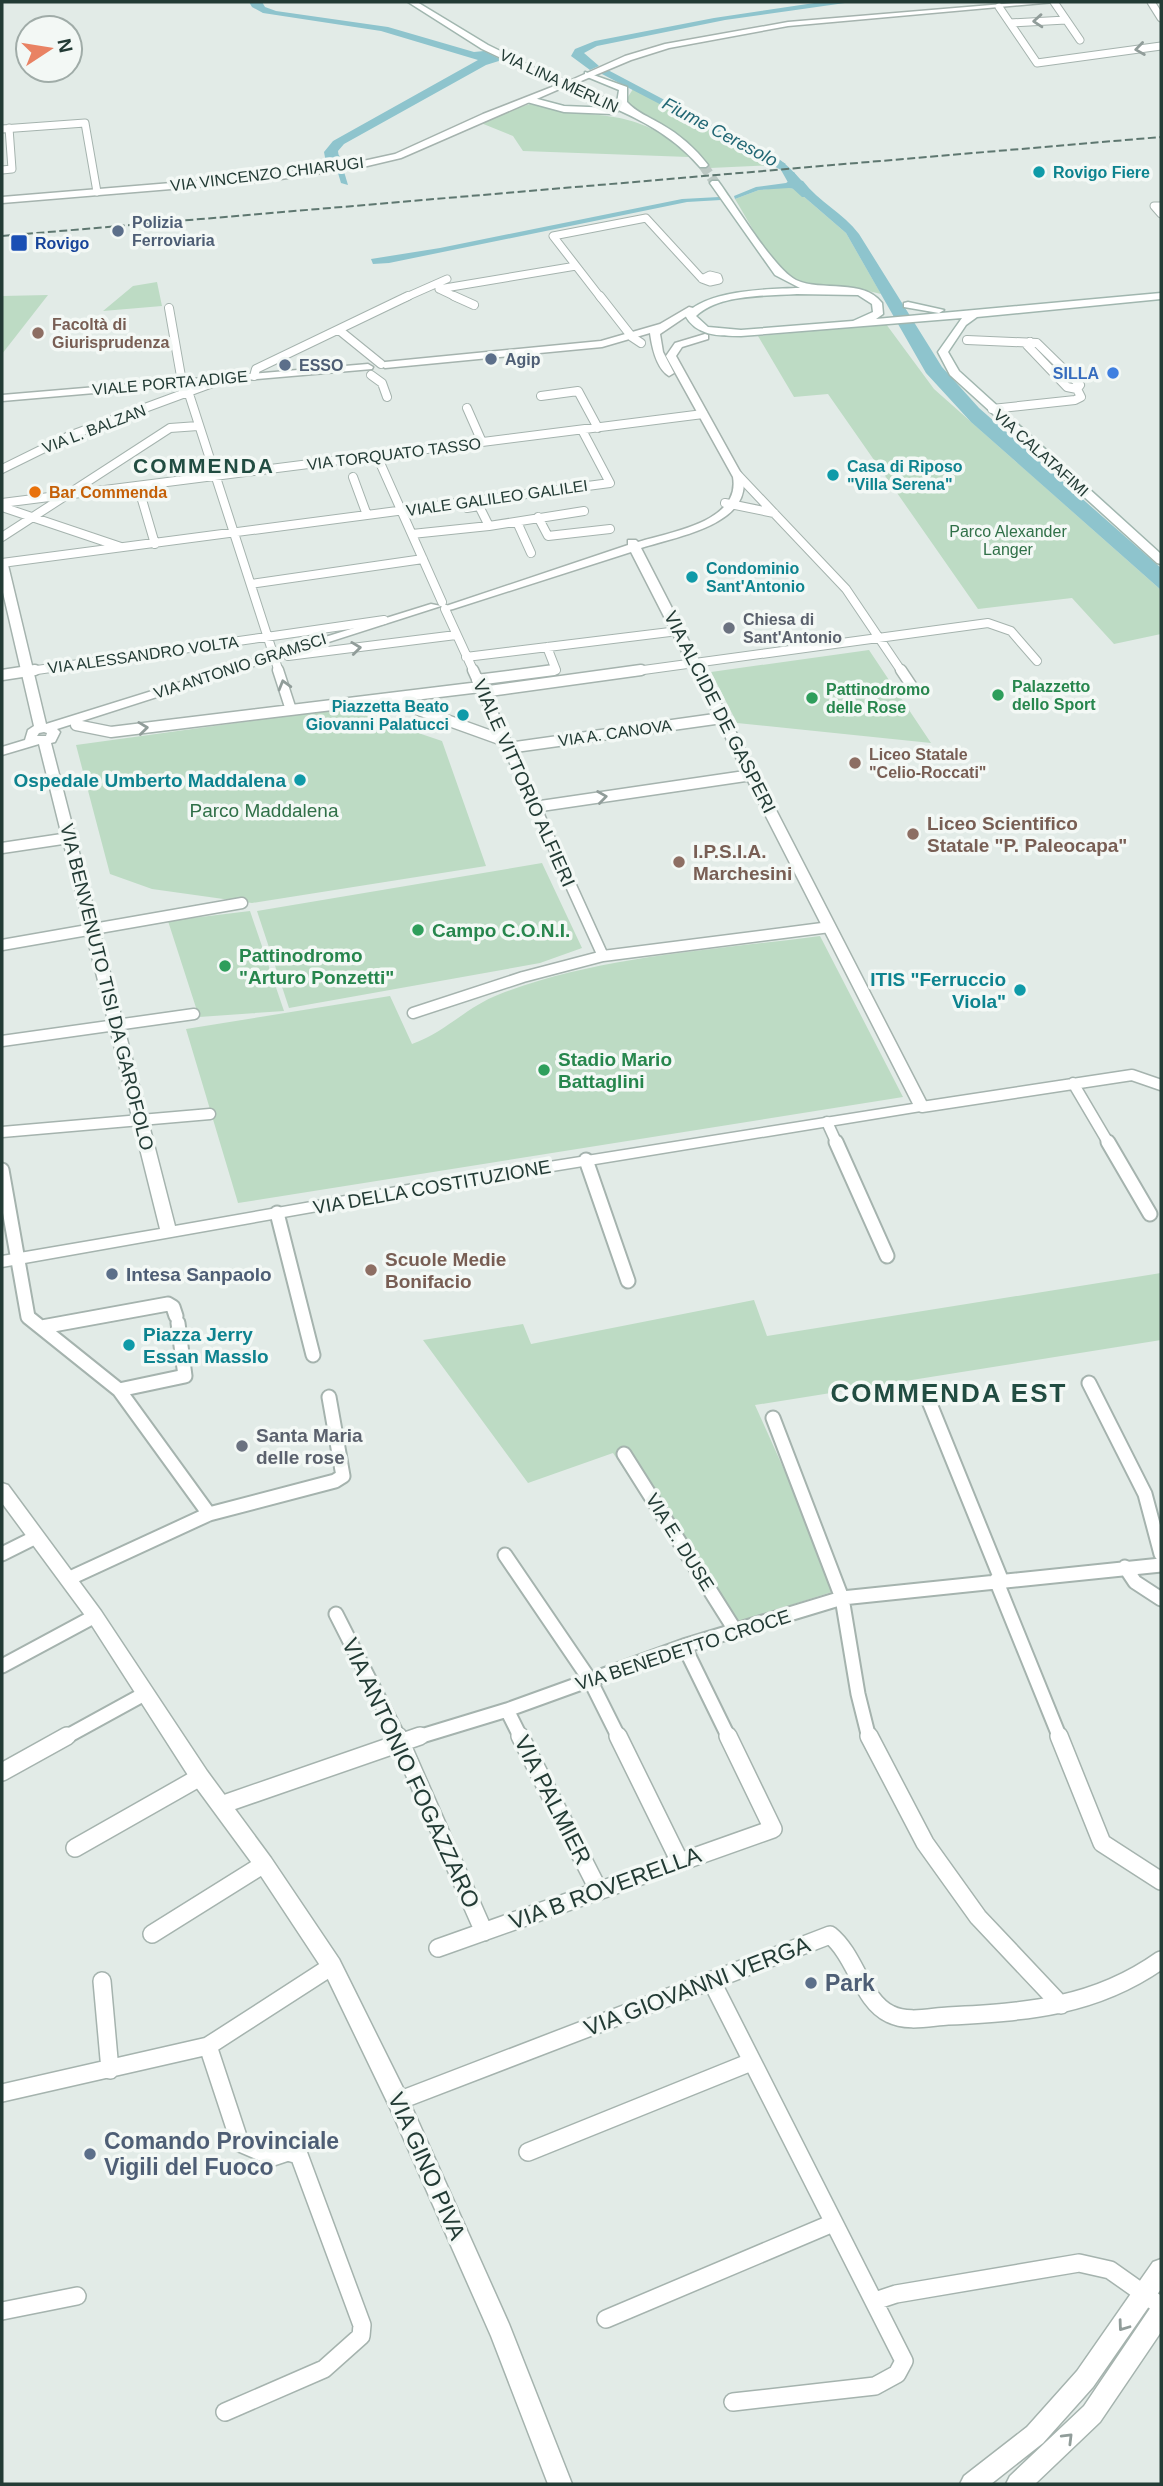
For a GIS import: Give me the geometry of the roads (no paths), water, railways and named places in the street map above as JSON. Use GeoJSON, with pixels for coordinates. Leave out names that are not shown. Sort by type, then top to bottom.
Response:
{"type":"FeatureCollection","features":[{"type":"Feature","properties":{"kind":"main road","name":"VIA LINA MERLIN"},"geometry":{"type":"LineString","coordinates":[[412,2],[485,47],[559,84],[571,85],[685,144],[703,165]]}},
{"type":"Feature","properties":{"kind":"main road"},"geometry":{"type":"LineString","coordinates":[[588,74],[624,89],[624,107],[636,117]]}},
{"type":"Feature","properties":{"kind":"main road"},"geometry":{"type":"LineString","coordinates":[[584,110],[595,106],[593,97],[614,98],[625,95]]}},
{"type":"Feature","properties":{"kind":"main road"},"geometry":{"type":"LineString","coordinates":[[530,100],[565,109],[609,110],[636,117]]}},
{"type":"Feature","properties":{"kind":"main road"},"geometry":{"type":"LineString","coordinates":[[715,183],[775,269],[779,280],[776,286],[751,296]]}},
{"type":"Feature","properties":{"kind":"main road"},"geometry":{"type":"LineString","coordinates":[[775,269],[792,282],[826,290]]}},
{"type":"Feature","properties":{"kind":"main road","name":"VIALE PORTA ADIGE"},"geometry":{"type":"LineString","coordinates":[[949,316],[869,295],[826,290],[712,300],[692,309],[692,320],[704,328],[741,333],[895,321],[974,314],[1005,310],[1161,296]]}},
{"type":"Feature","properties":{"kind":"main road"},"geometry":{"type":"LineString","coordinates":[[854,324],[870,319],[879,312],[875,300],[869,295]]}},
{"type":"Feature","properties":{"kind":"main road","name":"VIALE PORTA ADIGE"},"geometry":{"type":"LineString","coordinates":[[899,303],[950,311],[1005,310]]}},
{"type":"Feature","properties":{"kind":"main road"},"geometry":{"type":"LineString","coordinates":[[922,318],[946,324],[953,335],[962,323],[974,314]]}},
{"type":"Feature","properties":{"kind":"main road"},"geometry":{"type":"LineString","coordinates":[[949,316],[962,323]]}},
{"type":"Feature","properties":{"kind":"main road","name":"VIA CALATAFIMI"},"geometry":{"type":"LineString","coordinates":[[953,335],[943,352],[960,380],[1161,560]]}},
{"type":"Feature","properties":{"kind":"street"},"geometry":{"type":"LineString","coordinates":[[571,85],[610,65],[668,46],[788,24],[1052,2],[1080,40]]}},
{"type":"Feature","properties":{"kind":"street"},"geometry":{"type":"LineString","coordinates":[[1151,2],[1161,18]]}},
{"type":"Feature","properties":{"kind":"street"},"geometry":{"type":"LineString","coordinates":[[999,7],[1037,63],[1161,46]]}},
{"type":"Feature","properties":{"kind":"street"},"geometry":{"type":"LineString","coordinates":[[1010,23],[1066,20]]}},
{"type":"Feature","properties":{"kind":"street","name":"VIA VINCENZO CHIARUGI"},"geometry":{"type":"LineString","coordinates":[[2,200],[349,167],[398,156],[486,116],[530,100],[559,84]]}},
{"type":"Feature","properties":{"kind":"street"},"geometry":{"type":"LineString","coordinates":[[2,170],[12,169],[5,129],[85,123],[97,192]]}},
{"type":"Feature","properties":{"kind":"street"},"geometry":{"type":"LineString","coordinates":[[1161,206],[1154,206],[1161,214]]}},
{"type":"Feature","properties":{"kind":"street"},"geometry":{"type":"LineString","coordinates":[[657,347],[634,336],[553,236],[648,219],[695,271],[706,277]]}},
{"type":"Feature","properties":{"kind":"street"},"geometry":{"type":"LineString","coordinates":[[474,305],[439,289],[576,266]]}},
{"type":"Feature","properties":{"kind":"street"},"geometry":{"type":"LineString","coordinates":[[254,376],[256,369],[337,328],[447,279]]}},
{"type":"Feature","properties":{"kind":"street"},"geometry":{"type":"LineString","coordinates":[[169,308],[182,382]]}},
{"type":"Feature","properties":{"kind":"street","name":"VIALE PORTA ADIGE"},"geometry":{"type":"LineString","coordinates":[[2,398],[338,369],[377,370],[415,362],[570,348],[634,336],[663,326],[692,309]]}},
{"type":"Feature","properties":{"kind":"street"},"geometry":{"type":"LineString","coordinates":[[663,326],[656,333],[657,347],[741,488],[729,504],[774,513]]}},
{"type":"Feature","properties":{"kind":"street"},"geometry":{"type":"LineString","coordinates":[[339,330],[377,370],[387,397]]}},
{"type":"Feature","properties":{"kind":"street","name":"VIALE PORTA ADIGE"},"geometry":{"type":"LineString","coordinates":[[657,347],[741,333]]}},
{"type":"Feature","properties":{"kind":"street"},"geometry":{"type":"LineString","coordinates":[[698,415],[671,356],[678,345],[705,337]]}},
{"type":"Feature","properties":{"kind":"street"},"geometry":{"type":"LineString","coordinates":[[967,340],[1034,342],[1027,345],[1067,387],[1077,390],[1081,397],[1075,400],[992,409]]}},
{"type":"Feature","properties":{"kind":"street","name":"VIA L. BALZAN"},"geometry":{"type":"LineString","coordinates":[[2,469],[69,436],[189,394],[226,378]]}},
{"type":"Feature","properties":{"kind":"street"},"geometry":{"type":"LineString","coordinates":[[541,396],[579,391],[598,428]]}},
{"type":"Feature","properties":{"kind":"street"},"geometry":{"type":"LineString","coordinates":[[189,394],[269,637],[280,657],[291,710]]}},
{"type":"Feature","properties":{"kind":"street"},"geometry":{"type":"LineString","coordinates":[[467,408],[482,442]]}},
{"type":"Feature","properties":{"kind":"street","name":"VIA TORQUATO TASSO"},"geometry":{"type":"LineString","coordinates":[[2,505],[698,415]]}},
{"type":"Feature","properties":{"kind":"street"},"geometry":{"type":"LineString","coordinates":[[2,537],[170,428],[198,426]]}},
{"type":"Feature","properties":{"kind":"street","name":"VIALE GALILEO GALILEI"},"geometry":{"type":"LineString","coordinates":[[234,534],[610,483],[582,430]]}},
{"type":"Feature","properties":{"kind":"street","name":"VIALE VITTORIO ALFIERI"},"geometry":{"type":"LineString","coordinates":[[377,456],[603,956]]}},
{"type":"Feature","properties":{"kind":"street"},"geometry":{"type":"LineString","coordinates":[[732,476],[774,513],[846,589],[915,691]]}},
{"type":"Feature","properties":{"kind":"street"},"geometry":{"type":"LineString","coordinates":[[353,477],[367,516]]}},
{"type":"Feature","properties":{"kind":"street"},"geometry":{"type":"LineString","coordinates":[[138,486],[155,544]]}},
{"type":"Feature","properties":{"kind":"street","name":"VIA ANTONIO GRAMSCI"},"geometry":{"type":"LineString","coordinates":[[2,751],[42,735],[633,544],[699,519],[729,504]]}},
{"type":"Feature","properties":{"kind":"street"},"geometry":{"type":"LineString","coordinates":[[2,505],[32,518],[126,548]]}},
{"type":"Feature","properties":{"kind":"street"},"geometry":{"type":"LineString","coordinates":[[403,513],[479,506],[489,526]]}},
{"type":"Feature","properties":{"kind":"street"},"geometry":{"type":"LineString","coordinates":[[412,534],[489,526],[583,511]]}},
{"type":"Feature","properties":{"kind":"street"},"geometry":{"type":"LineString","coordinates":[[538,517],[548,536],[610,529]]}},
{"type":"Feature","properties":{"kind":"street"},"geometry":{"type":"LineString","coordinates":[[517,522],[531,552]]}},
{"type":"Feature","properties":{"kind":"street"},"geometry":{"type":"LineString","coordinates":[[42,735],[27,671],[7,608],[2,564],[234,534]]}},
{"type":"Feature","properties":{"kind":"street","name":"VIA ALCIDE DE GASPERI"},"geometry":{"type":"LineString","coordinates":[[633,544],[922,1107]]}},
{"type":"Feature","properties":{"kind":"street"},"geometry":{"type":"LineString","coordinates":[[251,584],[423,559]]}},
{"type":"Feature","properties":{"kind":"street","name":"VIA ANTONIO GRAMSCI"},"geometry":{"type":"LineString","coordinates":[[2,744],[76,725],[384,620],[443,606]]}},
{"type":"Feature","properties":{"kind":"street","name":"VIA ALESSANDRO VOLTA"},"geometry":{"type":"LineString","coordinates":[[2,675],[384,620]]}},
{"type":"Feature","properties":{"kind":"street"},"geometry":{"type":"LineString","coordinates":[[76,725],[111,732],[1002,624],[1011,629],[1037,661]]}},
{"type":"Feature","properties":{"kind":"street"},"geometry":{"type":"LineString","coordinates":[[466,657],[678,631]]}},
{"type":"Feature","properties":{"kind":"street"},"geometry":{"type":"LineString","coordinates":[[280,657],[457,635]]}},
{"type":"Feature","properties":{"kind":"street"},"geometry":{"type":"LineString","coordinates":[[480,686],[556,670],[547,647]]}},
{"type":"Feature","properties":{"kind":"street"},"geometry":{"type":"LineString","coordinates":[[388,699],[506,745]]}},
{"type":"Feature","properties":{"kind":"street","name":"VIA A. CANOVA"},"geometry":{"type":"LineString","coordinates":[[506,745],[722,718]]}},
{"type":"Feature","properties":{"kind":"street","name":"VIA BENVENUTO TISI DA GAROFOLO"},"geometry":{"type":"LineString","coordinates":[[42,735],[170,1233]]}},
{"type":"Feature","properties":{"kind":"street"},"geometry":{"type":"LineString","coordinates":[[534,807],[752,775]]}},
{"type":"Feature","properties":{"kind":"street"},"geometry":{"type":"LineString","coordinates":[[2,848],[69,838]]}},
{"type":"Feature","properties":{"kind":"street"},"geometry":{"type":"LineString","coordinates":[[2,945],[242,904]]}},
{"type":"Feature","properties":{"kind":"street"},"geometry":{"type":"LineString","coordinates":[[413,1013],[523,977],[603,956],[830,927]]}},
{"type":"Feature","properties":{"kind":"street"},"geometry":{"type":"LineString","coordinates":[[2,1041],[194,1014]]}},
{"type":"Feature","properties":{"kind":"street","name":"VIA DELLA COSTITUZIONE"},"geometry":{"type":"LineString","coordinates":[[10,1261],[586,1160],[1073,1083],[1132,1074],[1161,1085]]}},
{"type":"Feature","properties":{"kind":"street"},"geometry":{"type":"LineString","coordinates":[[1073,1083],[1150,1214]]}},
{"type":"Feature","properties":{"kind":"street"},"geometry":{"type":"LineString","coordinates":[[2,1132],[210,1114]]}},
{"type":"Feature","properties":{"kind":"street"},"geometry":{"type":"LineString","coordinates":[[827,1122],[887,1256]]}},
{"type":"Feature","properties":{"kind":"street"},"geometry":{"type":"LineString","coordinates":[[586,1160],[628,1281]]}},
{"type":"Feature","properties":{"kind":"street"},"geometry":{"type":"LineString","coordinates":[[2,1170],[10,1261],[28,1317],[119,1390],[209,1514]]}},
{"type":"Feature","properties":{"kind":"street"},"geometry":{"type":"LineString","coordinates":[[277,1213],[313,1355]]}},
{"type":"Feature","properties":{"kind":"street"},"geometry":{"type":"LineString","coordinates":[[42,1327],[168,1304],[173,1307],[185,1377],[119,1390]]}},
{"type":"Feature","properties":{"kind":"street"},"geometry":{"type":"LineString","coordinates":[[1088,1383],[1145,1494],[1161,1554]]}},
{"type":"Feature","properties":{"kind":"street"},"geometry":{"type":"LineString","coordinates":[[923,1389],[1102,1843],[1161,1881]]}},
{"type":"Feature","properties":{"kind":"street"},"geometry":{"type":"LineString","coordinates":[[68,1579],[209,1514],[335,1481],[343,1476],[329,1397]]}},
{"type":"Feature","properties":{"kind":"street"},"geometry":{"type":"LineString","coordinates":[[773,1418],[842,1598],[858,1695],[871,1744],[894,1791],[925,1843],[978,1917],[1061,2005]]}},
{"type":"Feature","properties":{"kind":"street","name":"VIA E. DUSE"},"geometry":{"type":"LineString","coordinates":[[624,1454],[735,1630]]}},
{"type":"Feature","properties":{"kind":"street","name":"VIA GINO PIVA"},"geometry":{"type":"LineString","coordinates":[[2,1490],[95,1616],[200,1777],[264,1864],[332,1966],[398,2102],[502,2332],[560,2484]]}},
{"type":"Feature","properties":{"kind":"street"},"geometry":{"type":"LineString","coordinates":[[2,1554],[36,1537]]}},
{"type":"Feature","properties":{"kind":"street"},"geometry":{"type":"LineString","coordinates":[[505,1555],[590,1680],[680,1862]]}},
{"type":"Feature","properties":{"kind":"street","name":"VIA BENEDETTO CROCE"},"geometry":{"type":"LineString","coordinates":[[221,1805],[401,1742],[508,1710],[684,1646],[842,1598],[1161,1565]]}},
{"type":"Feature","properties":{"kind":"street"},"geometry":{"type":"LineString","coordinates":[[1125,1567],[1135,1582],[1161,1599]]}},
{"type":"Feature","properties":{"kind":"street","name":"VIA ANTONIO FOGAZZARO"},"geometry":{"type":"LineString","coordinates":[[336,1614],[401,1742],[484,1932]]}},
{"type":"Feature","properties":{"kind":"street"},"geometry":{"type":"LineString","coordinates":[[2,1666],[95,1616]]}},
{"type":"Feature","properties":{"kind":"street","name":"VIA B ROVERELLA"},"geometry":{"type":"LineString","coordinates":[[438,1948],[773,1829],[684,1646]]}},
{"type":"Feature","properties":{"kind":"street"},"geometry":{"type":"LineString","coordinates":[[2,1772],[146,1693]]}},
{"type":"Feature","properties":{"kind":"street","name":"VIA PALMIER"},"geometry":{"type":"LineString","coordinates":[[508,1710],[599,1891]]}},
{"type":"Feature","properties":{"kind":"street"},"geometry":{"type":"LineString","coordinates":[[75,1848],[200,1777]]}},
{"type":"Feature","properties":{"kind":"street"},"geometry":{"type":"LineString","coordinates":[[152,1934],[264,1864]]}},
{"type":"Feature","properties":{"kind":"street","name":"VIA GIOVANNI VERGA"},"geometry":{"type":"LineString","coordinates":[[398,2102],[830,1935],[848,1953],[878,2009],[892,2018],[907,2019],[1061,2005],[1123,1987],[1161,1960]]}},
{"type":"Feature","properties":{"kind":"street"},"geometry":{"type":"LineString","coordinates":[[2,2094],[208,2046],[332,1966]]}},
{"type":"Feature","properties":{"kind":"street"},"geometry":{"type":"LineString","coordinates":[[711,1980],[833,2223],[876,2301],[904,2361],[903,2368],[894,2377],[874,2386],[733,2402]]}},
{"type":"Feature","properties":{"kind":"street"},"geometry":{"type":"LineString","coordinates":[[103,1981],[110,2070]]}},
{"type":"Feature","properties":{"kind":"street"},"geometry":{"type":"LineString","coordinates":[[208,2046],[240,2143],[273,2157],[288,2152],[299,2154],[362,2325],[361,2336],[324,2369],[225,2412]]}},
{"type":"Feature","properties":{"kind":"street"},"geometry":{"type":"LineString","coordinates":[[528,2152],[751,2062]]}},
{"type":"Feature","properties":{"kind":"street"},"geometry":{"type":"LineString","coordinates":[[606,2319],[833,2223]]}},
{"type":"Feature","properties":{"kind":"street"},"geometry":{"type":"LineString","coordinates":[[876,2301],[896,2294],[1079,2263],[1110,2270],[1156,2304]]}},
{"type":"Feature","properties":{"kind":"street"},"geometry":{"type":"LineString","coordinates":[[1018,2484],[1092,2414],[1156,2304],[1161,2270]]}},
{"type":"Feature","properties":{"kind":"street"},"geometry":{"type":"LineString","coordinates":[[2,2311],[77,2296]]}},
{"type":"Feature","properties":{"kind":"street"},"geometry":{"type":"LineString","coordinates":[[972,2484],[1035,2435],[1156,2304]]}},
{"type":"Feature","properties":{"kind":"water"},"geometry":{"type":"Polygon","coordinates":[[[249,2],[262,2],[265,7],[276,11],[388,27],[474,52],[484,51],[502,60],[486,65],[344,144],[338,151],[340,166],[327,168],[324,152],[333,141],[478,60],[381,31],[263,13],[249,2]]]}},
{"type":"Feature","properties":{"kind":"water"},"geometry":{"type":"Polygon","coordinates":[[[821,2],[852,2],[725,20],[597,46],[584,53],[599,66],[590,70],[571,56],[575,49],[595,41],[714,18],[821,2]]]}},
{"type":"Feature","properties":{"kind":"water"},"geometry":{"type":"Polygon","coordinates":[[[606,69],[786,164],[777,165],[600,73],[606,69]]]}},
{"type":"Feature","properties":{"kind":"water"},"geometry":{"type":"Polygon","coordinates":[[[794,172],[799,180],[859,234],[942,367],[979,408],[1161,568],[1161,590],[971,422],[926,373],[846,233],[795,189],[759,190],[735,199],[734,196],[756,187],[786,183],[789,181],[784,173],[794,172]]]}},
{"type":"Feature","properties":{"kind":"water"},"geometry":{"type":"Polygon","coordinates":[[[719,197],[721,200],[687,202],[389,263],[373,264],[371,259],[440,248],[682,199],[719,197]]]}},
{"type":"Feature","properties":{"kind":"waterway","name":"Fiume Ceresolo"},"geometry":{"type":"LineString","coordinates":[[754,150],[786,168],[794,183],[807,194]]}},
{"type":"Feature","properties":{"kind":"waterway"},"geometry":{"type":"LineString","coordinates":[[335,155],[345,183]]}},
{"type":"Feature","properties":{"kind":"tunnel"},"geometry":{"type":"LineString","coordinates":[[703,165],[715,183]]}},
{"type":"Feature","properties":{"kind":"railway"},"geometry":{"type":"LineString","coordinates":[[2,236],[1161,137]]}},
{"type":"Feature","properties":{"kind":"place","name":"Rovigo Fiere"},"geometry":{"type":"Point","coordinates":[1039,172]}},
{"type":"Feature","properties":{"kind":"place","name":"Polizia Ferroviaria"},"geometry":{"type":"Point","coordinates":[118,231]}},
{"type":"Feature","properties":{"kind":"place","name":"Rovigo"},"geometry":{"type":"Point","coordinates":[19,243]}},
{"type":"Feature","properties":{"kind":"place","name":"Facoltà di Giurisprudenza"},"geometry":{"type":"Point","coordinates":[38,333]}},
{"type":"Feature","properties":{"kind":"place","name":"Agip"},"geometry":{"type":"Point","coordinates":[491,359]}},
{"type":"Feature","properties":{"kind":"place","name":"ESSO"},"geometry":{"type":"Point","coordinates":[285,365]}},
{"type":"Feature","properties":{"kind":"place","name":"SILLA"},"geometry":{"type":"Point","coordinates":[1113,373]}},
{"type":"Feature","properties":{"kind":"place","name":"Casa di Riposo \"Villa Serena\""},"geometry":{"type":"Point","coordinates":[833,475]}},
{"type":"Feature","properties":{"kind":"place","name":"Bar Commenda"},"geometry":{"type":"Point","coordinates":[35,492]}},
{"type":"Feature","properties":{"kind":"place","name":"Condominio Sant'Antonio"},"geometry":{"type":"Point","coordinates":[692,577]}},
{"type":"Feature","properties":{"kind":"place","name":"Chiesa di Sant'Antonio"},"geometry":{"type":"Point","coordinates":[729,628]}},
{"type":"Feature","properties":{"kind":"place","name":"Palazzetto dello Sport"},"geometry":{"type":"Point","coordinates":[998,695]}},
{"type":"Feature","properties":{"kind":"place","name":"Pattinodromo delle Rose"},"geometry":{"type":"Point","coordinates":[812,698]}},
{"type":"Feature","properties":{"kind":"place","name":"Piazzetta Beato Giovanni Palatucci"},"geometry":{"type":"Point","coordinates":[463,715]}},
{"type":"Feature","properties":{"kind":"place","name":"Liceo Statale \"Celio-Roccati\""},"geometry":{"type":"Point","coordinates":[855,763]}},
{"type":"Feature","properties":{"kind":"place","name":"Ospedale Umberto Maddalena"},"geometry":{"type":"Point","coordinates":[300,780]}},
{"type":"Feature","properties":{"kind":"place","name":"Liceo Scientifico Statale \"P. Paleocapa\""},"geometry":{"type":"Point","coordinates":[913,834]}},
{"type":"Feature","properties":{"kind":"place","name":"I.P.S.I.A. Marchesini"},"geometry":{"type":"Point","coordinates":[679,862]}},
{"type":"Feature","properties":{"kind":"place","name":"Campo C.O.N.I."},"geometry":{"type":"Point","coordinates":[418,930]}},
{"type":"Feature","properties":{"kind":"place","name":"Pattinodromo \"Arturo Ponzetti\""},"geometry":{"type":"Point","coordinates":[225,966]}},
{"type":"Feature","properties":{"kind":"place","name":"ITIS \"Ferruccio Viola\""},"geometry":{"type":"Point","coordinates":[1020,990]}},
{"type":"Feature","properties":{"kind":"place","name":"Stadio Mario Battaglini"},"geometry":{"type":"Point","coordinates":[544,1070]}},
{"type":"Feature","properties":{"kind":"place","name":"Scuole Medie Bonifacio"},"geometry":{"type":"Point","coordinates":[371,1270]}},
{"type":"Feature","properties":{"kind":"place","name":"Intesa Sanpaolo"},"geometry":{"type":"Point","coordinates":[112,1274]}},
{"type":"Feature","properties":{"kind":"place","name":"Piazza Jerry Essan Masslo"},"geometry":{"type":"Point","coordinates":[129,1345]}},
{"type":"Feature","properties":{"kind":"place","name":"Santa Maria delle rose"},"geometry":{"type":"Point","coordinates":[242,1446]}},
{"type":"Feature","properties":{"kind":"place","name":"Park"},"geometry":{"type":"Point","coordinates":[811,1983]}},
{"type":"Feature","properties":{"kind":"place","name":"Comando Provinciale Vigili del Fuoco"},"geometry":{"type":"Point","coordinates":[90,2154]}},
{"type":"Feature","properties":{"kind":"district","name":"COMMENDA"},"geometry":{"type":"Point","coordinates":[204,465]}},
{"type":"Feature","properties":{"kind":"district","name":"COMMENDA EST"},"geometry":{"type":"Point","coordinates":[949,1393]}},
{"type":"Feature","properties":{"kind":"park label","name":"Parco Alexander Langer"},"geometry":{"type":"Point","coordinates":[1008,540]}},
{"type":"Feature","properties":{"kind":"park label","name":"Parco Maddalena"},"geometry":{"type":"Point","coordinates":[264,810]}}]}
